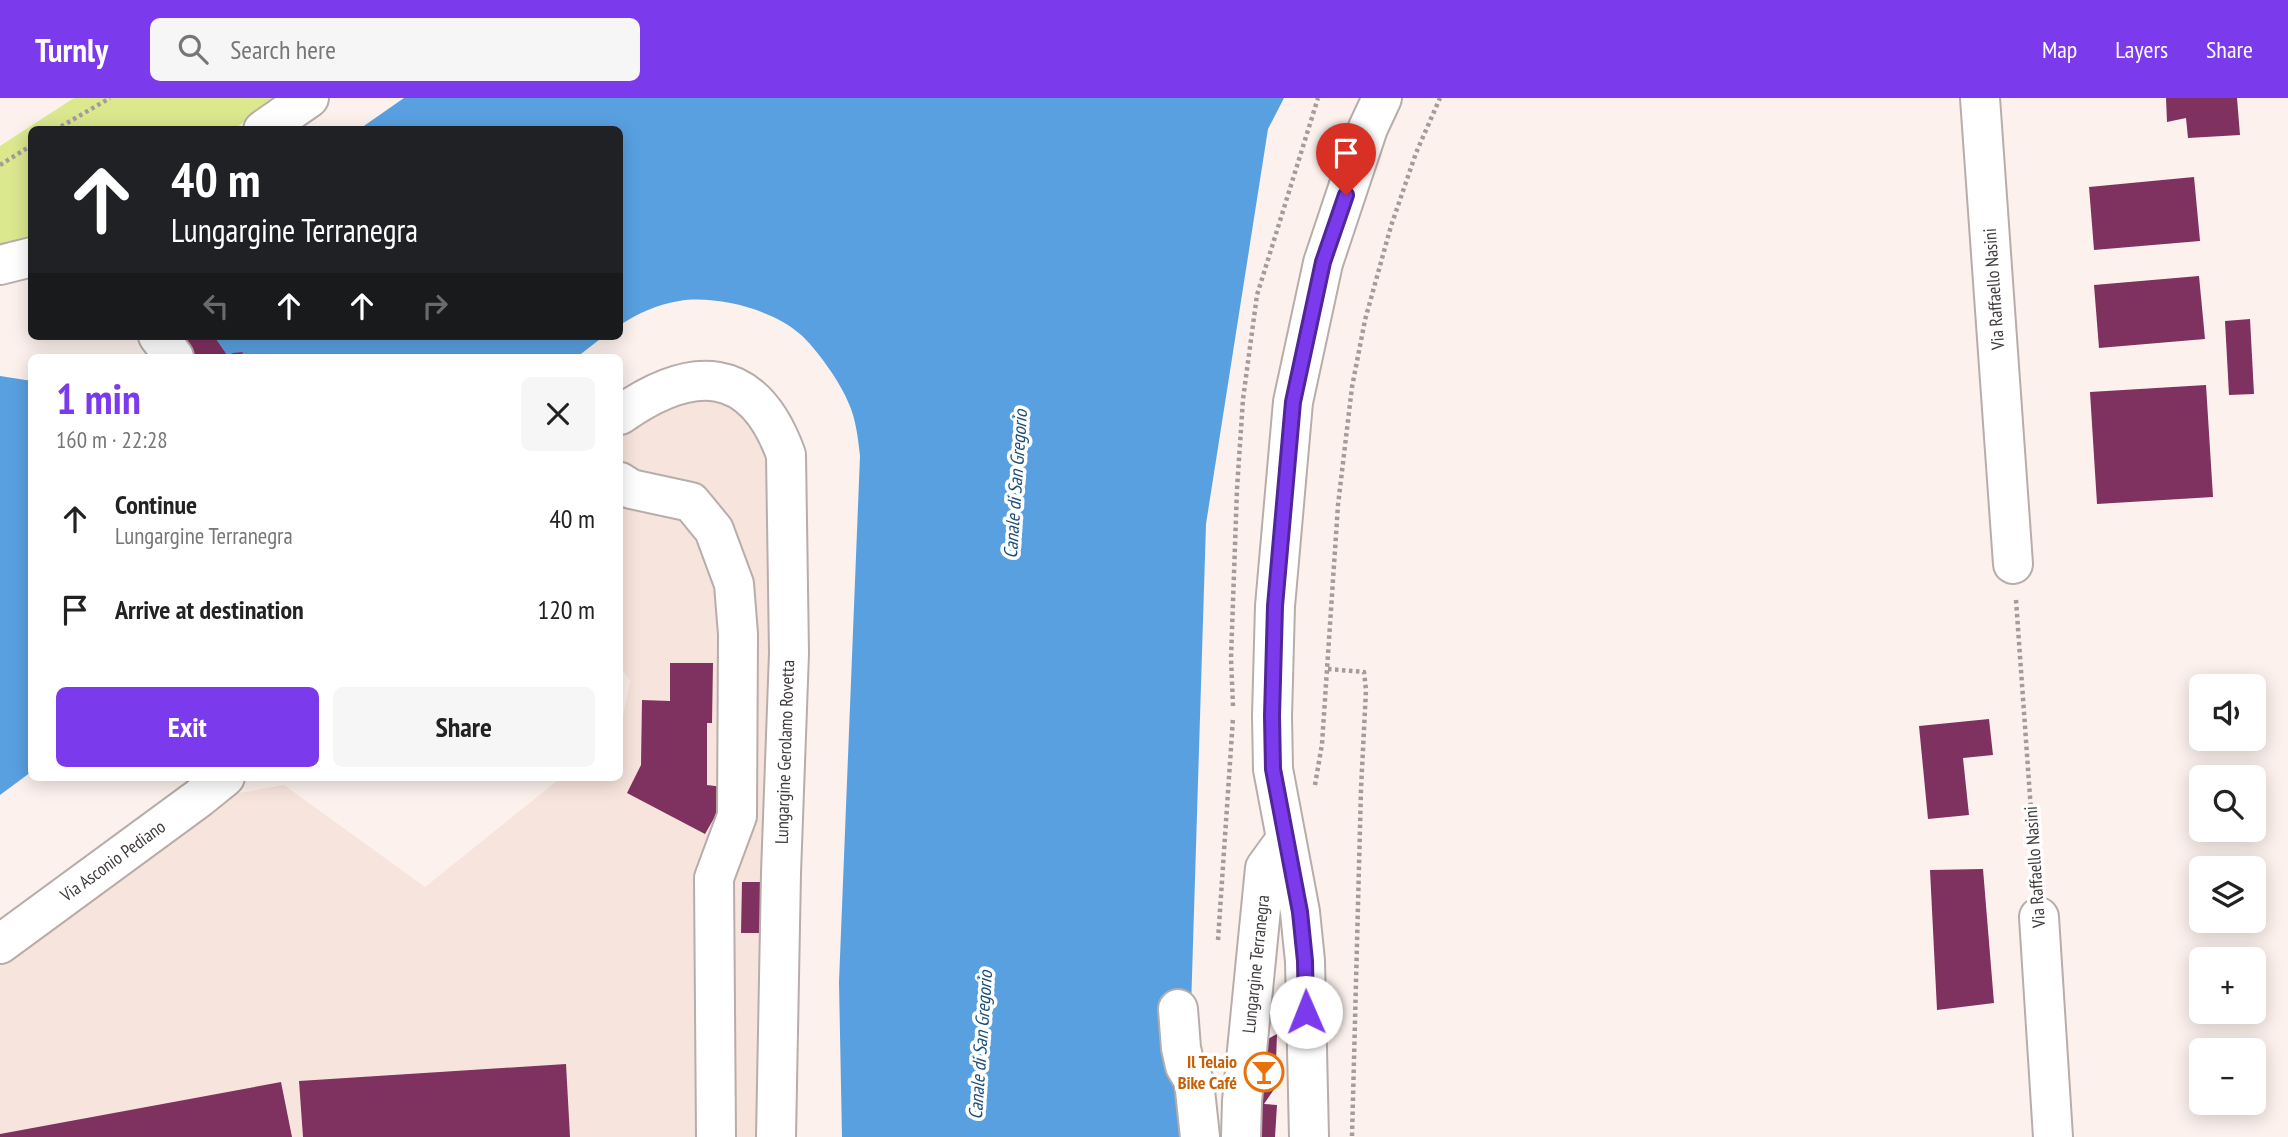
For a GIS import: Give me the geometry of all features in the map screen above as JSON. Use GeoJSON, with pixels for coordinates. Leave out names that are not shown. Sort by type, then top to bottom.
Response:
{"type":"FeatureCollection","features":[{"type":"Feature","properties":{"kind":"street"},"geometry":{"type":"LineString","coordinates":[[269,126],[309,98]]}},
{"type":"Feature","properties":{"kind":"street"},"geometry":{"type":"LineString","coordinates":[[1309,1137],[1305,961],[1293,818],[1273,769],[1274,634],[1293,402],[1323,262],[1368,128],[1382,98]]}},
{"type":"Feature","properties":{"kind":"street","name":"Via Raffaello Nasini"},"geometry":{"type":"LineString","coordinates":[[1980,98],[2014,580]]}},
{"type":"Feature","properties":{"kind":"street"},"geometry":{"type":"LineString","coordinates":[[0,265],[28,258]]}},
{"type":"Feature","properties":{"kind":"street","name":"Lungargine Gerolamo Rovetta"},"geometry":{"type":"LineString","coordinates":[[623,413],[671,386],[702,379],[735,386],[760,405],[779,434],[786,455],[789,653],[776,1137]]}},
{"type":"Feature","properties":{"kind":"street"},"geometry":{"type":"LineString","coordinates":[[623,484],[631,489],[691,502],[714,530],[734,584],[738,634],[737,816],[714,878],[716,1137]]}},
{"type":"Feature","properties":{"kind":"street","name":"Via Asconio Pediano"},"geometry":{"type":"LineString","coordinates":[[0,944],[220,781]]}},
{"type":"Feature","properties":{"kind":"street","name":"Lungargine Terranegra"},"geometry":{"type":"LineString","coordinates":[[1241,1137],[1242,1101],[1265,868],[1293,818]]}},
{"type":"Feature","properties":{"kind":"street","name":"Via Raffaello Nasini"},"geometry":{"type":"LineString","coordinates":[[2039,917],[2053,1137]]}},
{"type":"Feature","properties":{"kind":"street"},"geometry":{"type":"LineString","coordinates":[[1178,1009],[1181,1048],[1185,1066],[1194,1082],[1200,1137]]}},
{"type":"Feature","properties":{"kind":"path"},"geometry":{"type":"LineString","coordinates":[[62,126],[110,98]]}},
{"type":"Feature","properties":{"kind":"path"},"geometry":{"type":"LineString","coordinates":[[1293,818],[1322,744],[1338,505],[1360,346],[1391,226],[1416,153],[1440,98]]}},
{"type":"Feature","properties":{"kind":"path"},"geometry":{"type":"LineString","coordinates":[[0,164],[28,147]]}},
{"type":"Feature","properties":{"kind":"path","name":"Via Raffaello Nasini"},"geometry":{"type":"LineString","coordinates":[[2014,580],[2039,917]]}},
{"type":"Feature","properties":{"kind":"path"},"geometry":{"type":"LineString","coordinates":[[1328,669],[1364,672],[1366,690],[1352,1137]]}},
{"type":"Feature","properties":{"kind":"shaded area"},"geometry":{"type":"Polygon","coordinates":[[[678,385],[752,403],[776,471],[759,1137],[0,1137],[0,950],[200,800],[284,785],[425,887],[557,781],[623,781],[623,716],[630,681],[623,670],[623,435],[653,403],[678,385]]]}},
{"type":"Feature","properties":{"kind":"green space"},"geometry":{"type":"Polygon","coordinates":[[[74,98],[279,98],[238,126],[31,126],[74,98]]]}},
{"type":"Feature","properties":{"kind":"green space"},"geometry":{"type":"Polygon","coordinates":[[[28,128],[28,239],[0,245],[0,146],[28,128]]]}},
{"type":"Feature","properties":{"kind":"water","name":"Canale di San Gregorio"},"geometry":{"type":"Polygon","coordinates":[[[404,98],[1284,98],[1268,129],[1206,524],[1191,1008],[1165,1060],[1168,1075],[1183,1095],[1179,1137],[842,1137],[839,982],[860,456],[849,404],[834,376],[806,340],[788,325],[759,311],[726,302],[679,301],[663,304],[623,323],[623,126],[364,126],[404,98]]]}},
{"type":"Feature","properties":{"kind":"water"},"geometry":{"type":"Polygon","coordinates":[[[217,340],[599,340],[581,354],[227,354],[217,340]]]}},
{"type":"Feature","properties":{"kind":"water"},"geometry":{"type":"Polygon","coordinates":[[[0,376],[28,380],[28,774],[0,795],[0,376]]]}},
{"type":"Feature","properties":{"kind":"building"},"geometry":{"type":"Polygon","coordinates":[[[2166,98],[2237,98],[2240,135],[2188,138],[2186,118],[2167,122],[2166,98]]]}},
{"type":"Feature","properties":{"kind":"building"},"geometry":{"type":"Polygon","coordinates":[[[2194,177],[2200,241],[2094,250],[2089,187],[2194,177]]]}},
{"type":"Feature","properties":{"kind":"building"},"geometry":{"type":"Polygon","coordinates":[[[2199,276],[2205,339],[2099,348],[2094,285],[2199,276]]]}},
{"type":"Feature","properties":{"kind":"building"},"geometry":{"type":"Polygon","coordinates":[[[2250,319],[2254,394],[2229,395],[2225,321],[2250,319]]]}},
{"type":"Feature","properties":{"kind":"building"},"geometry":{"type":"Polygon","coordinates":[[[172,340],[217,340],[227,354],[182,354],[172,340]]]}},
{"type":"Feature","properties":{"kind":"building"},"geometry":{"type":"Polygon","coordinates":[[[2206,385],[2213,497],[2097,504],[2090,392],[2206,385]]]}},
{"type":"Feature","properties":{"kind":"building"},"geometry":{"type":"Polygon","coordinates":[[[670,663],[713,663],[712,723],[707,723],[707,785],[723,787],[717,813],[705,834],[627,793],[641,765],[642,700],[670,701],[670,663]]]}},
{"type":"Feature","properties":{"kind":"building"},"geometry":{"type":"Polygon","coordinates":[[[1989,719],[1993,755],[1963,758],[1969,815],[1928,819],[1919,726],[1989,719]]]}},
{"type":"Feature","properties":{"kind":"building"},"geometry":{"type":"Polygon","coordinates":[[[1983,869],[1994,1003],[1937,1010],[1930,870],[1983,869]]]}},
{"type":"Feature","properties":{"kind":"building"},"geometry":{"type":"Polygon","coordinates":[[[742,882],[763,882],[761,933],[741,933],[742,882]]]}},
{"type":"Feature","properties":{"kind":"building"},"geometry":{"type":"Polygon","coordinates":[[[1277,1034],[1275,1088],[1264,1104],[1277,1105],[1275,1137],[1254,1137],[1264,1041],[1277,1034]]]}},
{"type":"Feature","properties":{"kind":"building"},"geometry":{"type":"Polygon","coordinates":[[[566,1064],[570,1137],[303,1137],[299,1081],[566,1064]]]}},
{"type":"Feature","properties":{"kind":"building"},"geometry":{"type":"Polygon","coordinates":[[[281,1082],[292,1137],[0,1137],[0,1134],[281,1082]]]}},
{"type":"Feature","properties":{"kind":"place","name":"Il Telaio Bike Café"},"geometry":{"type":"Point","coordinates":[1264,1072]}},
{"type":"Feature","properties":{"kind":"route"},"geometry":{"type":"LineString","coordinates":[[1306,1012],[1300,912],[1273,769],[1275,606],[1293,402],[1323,262],[1346,195]]}}]}
